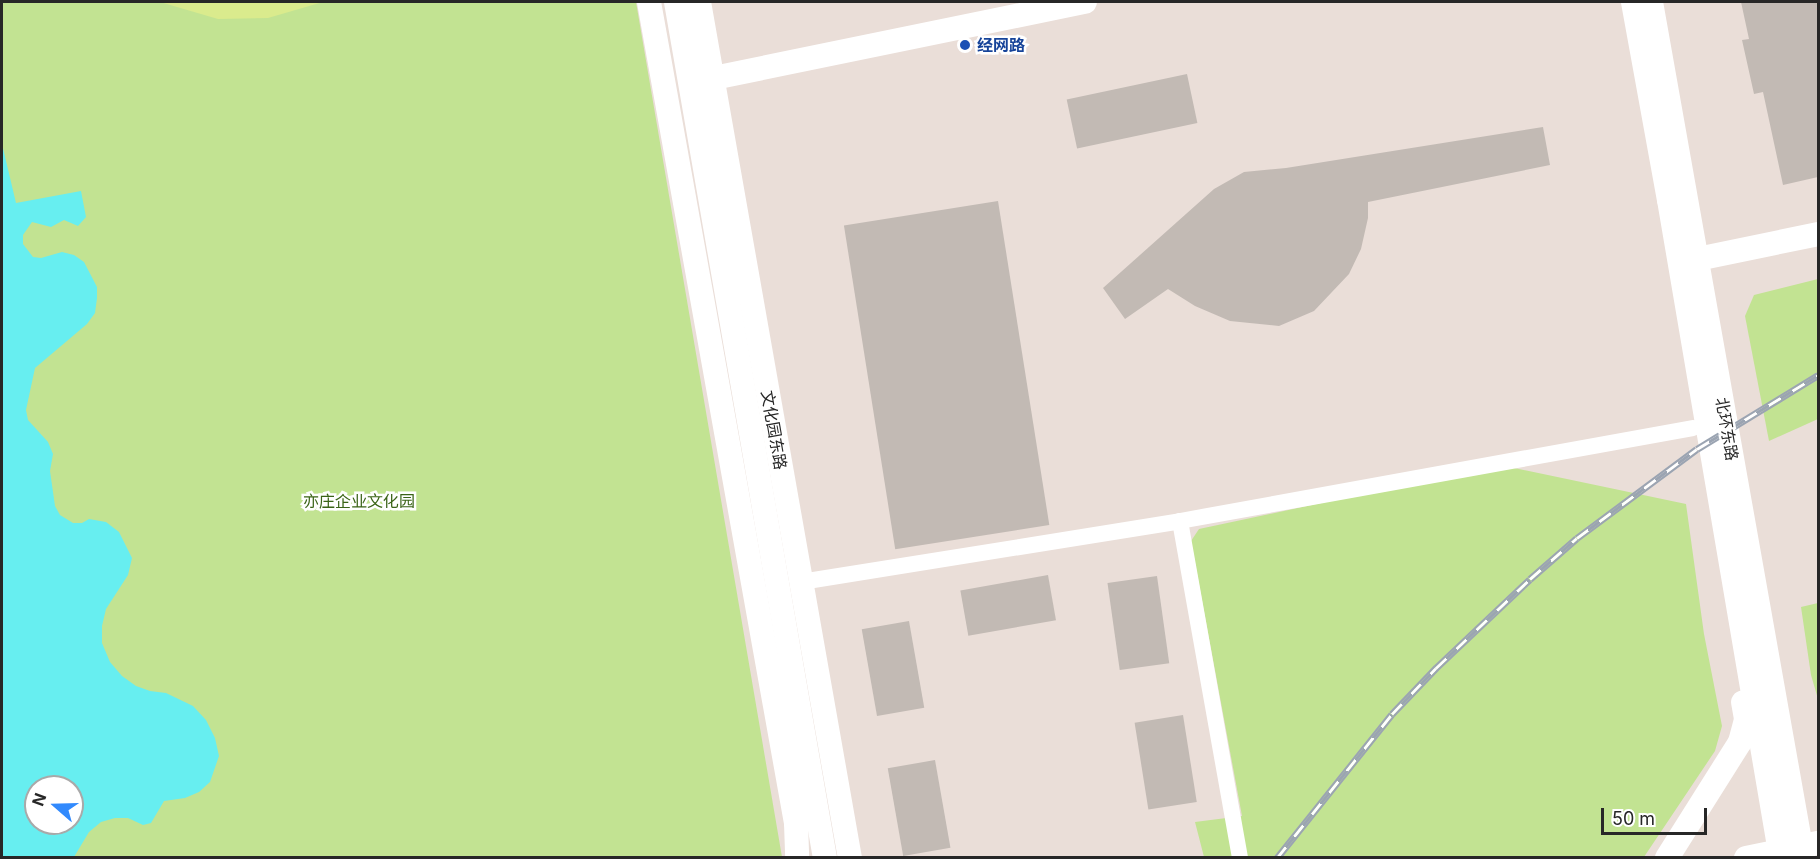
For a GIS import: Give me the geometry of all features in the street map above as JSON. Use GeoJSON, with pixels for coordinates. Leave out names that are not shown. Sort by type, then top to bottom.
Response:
{"type":"FeatureCollection","features":[{"type":"Feature","properties":{"kind":"street"},"geometry":{"type":"LineString","coordinates":[[649,2],[796,822]]}},
{"type":"Feature","properties":{"kind":"street","name":"文化园东路"},"geometry":{"type":"LineString","coordinates":[[676,2],[701,81],[801,582],[850,858]]}},
{"type":"Feature","properties":{"kind":"street","name":"文化园东路"},"geometry":{"type":"LineString","coordinates":[[699,2],[701,81],[825,858]]}},
{"type":"Feature","properties":{"kind":"street"},"geometry":{"type":"LineString","coordinates":[[701,81],[1085,2]]}},
{"type":"Feature","properties":{"kind":"street","name":"北环东路"},"geometry":{"type":"LineString","coordinates":[[1632,2],[1688,261],[1796,851]]}},
{"type":"Feature","properties":{"kind":"street","name":"北环东路"},"geometry":{"type":"LineString","coordinates":[[1651,2],[1688,261],[1703,399],[1796,851]]}},
{"type":"Feature","properties":{"kind":"street"},"geometry":{"type":"LineString","coordinates":[[1688,261],[1818,234]]}},
{"type":"Feature","properties":{"kind":"street"},"geometry":{"type":"LineString","coordinates":[[1667,858],[1740,742],[1746,719],[1693,428],[1703,399]]}},
{"type":"Feature","properties":{"kind":"street"},"geometry":{"type":"LineString","coordinates":[[801,582],[1180,521],[1693,428]]}},
{"type":"Feature","properties":{"kind":"street"},"geometry":{"type":"LineString","coordinates":[[1180,521],[1240,858]]}},
{"type":"Feature","properties":{"kind":"street"},"geometry":{"type":"LineString","coordinates":[[797,858],[796,822],[804,736]]}},
{"type":"Feature","properties":{"kind":"street"},"geometry":{"type":"LineString","coordinates":[[1746,858],[1796,851]]}},
{"type":"Feature","properties":{"kind":"green space","name":"亦庄企业文化园"},"geometry":{"type":"Polygon","coordinates":[[[2,2],[636,2],[782,857],[2,858],[2,2]]]}},
{"type":"Feature","properties":{"kind":"green space"},"geometry":{"type":"Polygon","coordinates":[[[160,2],[323,2],[268,18],[218,19],[160,2]]]}},
{"type":"Feature","properties":{"kind":"green space"},"geometry":{"type":"Polygon","coordinates":[[[1818,279],[1818,419],[1769,441],[1745,316],[1754,295],[1818,279]]]}},
{"type":"Feature","properties":{"kind":"green space"},"geometry":{"type":"Polygon","coordinates":[[[1500,465],[1686,504],[1704,634],[1722,726],[1715,751],[1644,857],[1204,857],[1195,822],[1242,816],[1191,541],[1199,529],[1500,465]]]}},
{"type":"Feature","properties":{"kind":"green space"},"geometry":{"type":"Polygon","coordinates":[[[1818,603],[1818,699],[1811,675],[1801,607],[1818,603]]]}},
{"type":"Feature","properties":{"kind":"water"},"geometry":{"type":"Polygon","coordinates":[[[2,144],[16,203],[81,191],[86,217],[78,226],[64,220],[51,227],[32,222],[23,235],[23,244],[33,257],[41,258],[62,252],[74,255],[84,262],[97,287],[95,313],[87,324],[35,368],[26,410],[28,420],[48,442],[53,454],[50,471],[55,506],[60,515],[73,523],[82,523],[89,519],[106,522],[119,532],[132,558],[128,575],[106,609],[102,626],[102,643],[110,662],[122,676],[136,686],[166,693],[193,706],[206,720],[215,738],[219,756],[210,782],[199,792],[185,798],[164,801],[151,823],[143,825],[128,818],[115,818],[101,822],[89,832],[74,857],[2,857],[2,144]]]}},
{"type":"Feature","properties":{"kind":"building"},"geometry":{"type":"Polygon","coordinates":[[[1741,2],[1818,2],[1818,177],[1783,185],[1763,92],[1754,94],[1742,40],[1749,39],[1741,2]]]}},
{"type":"Feature","properties":{"kind":"building"},"geometry":{"type":"Polygon","coordinates":[[[1187,74],[1197,123],[1077,148],[1067,100],[1187,74]]]}},
{"type":"Feature","properties":{"kind":"building"},"geometry":{"type":"Polygon","coordinates":[[[1543,127],[1550,165],[1368,202],[1368,218],[1361,249],[1349,274],[1314,311],[1279,326],[1230,321],[1195,306],[1168,289],[1125,319],[1103,288],[1214,189],[1244,172],[1286,168],[1543,127]]]}},
{"type":"Feature","properties":{"kind":"building"},"geometry":{"type":"Polygon","coordinates":[[[998,201],[1049,525],[895,549],[844,225],[998,201]]]}},
{"type":"Feature","properties":{"kind":"building"},"geometry":{"type":"Polygon","coordinates":[[[1048,575],[1056,620],[968,636],[960,590],[1048,575]]]}},
{"type":"Feature","properties":{"kind":"building"},"geometry":{"type":"Polygon","coordinates":[[[1157,576],[1169,663],[1120,670],[1107,583],[1157,576]]]}},
{"type":"Feature","properties":{"kind":"building"},"geometry":{"type":"Polygon","coordinates":[[[909,621],[924,708],[877,716],[862,629],[909,621]]]}},
{"type":"Feature","properties":{"kind":"building"},"geometry":{"type":"Polygon","coordinates":[[[1183,715],[1197,802],[1148,810],[1135,723],[1183,715]]]}},
{"type":"Feature","properties":{"kind":"building"},"geometry":{"type":"Polygon","coordinates":[[[935,760],[950,848],[903,856],[888,768],[935,760]]]}},
{"type":"Feature","properties":{"kind":"railway"},"geometry":{"type":"LineString","coordinates":[[1277,858],[1392,714],[1436,668],[1530,579],[1577,538],[1697,449],[1818,375]]}},
{"type":"Feature","properties":{"kind":"place","name":"经网路"},"geometry":{"type":"Point","coordinates":[965,45]}}]}
